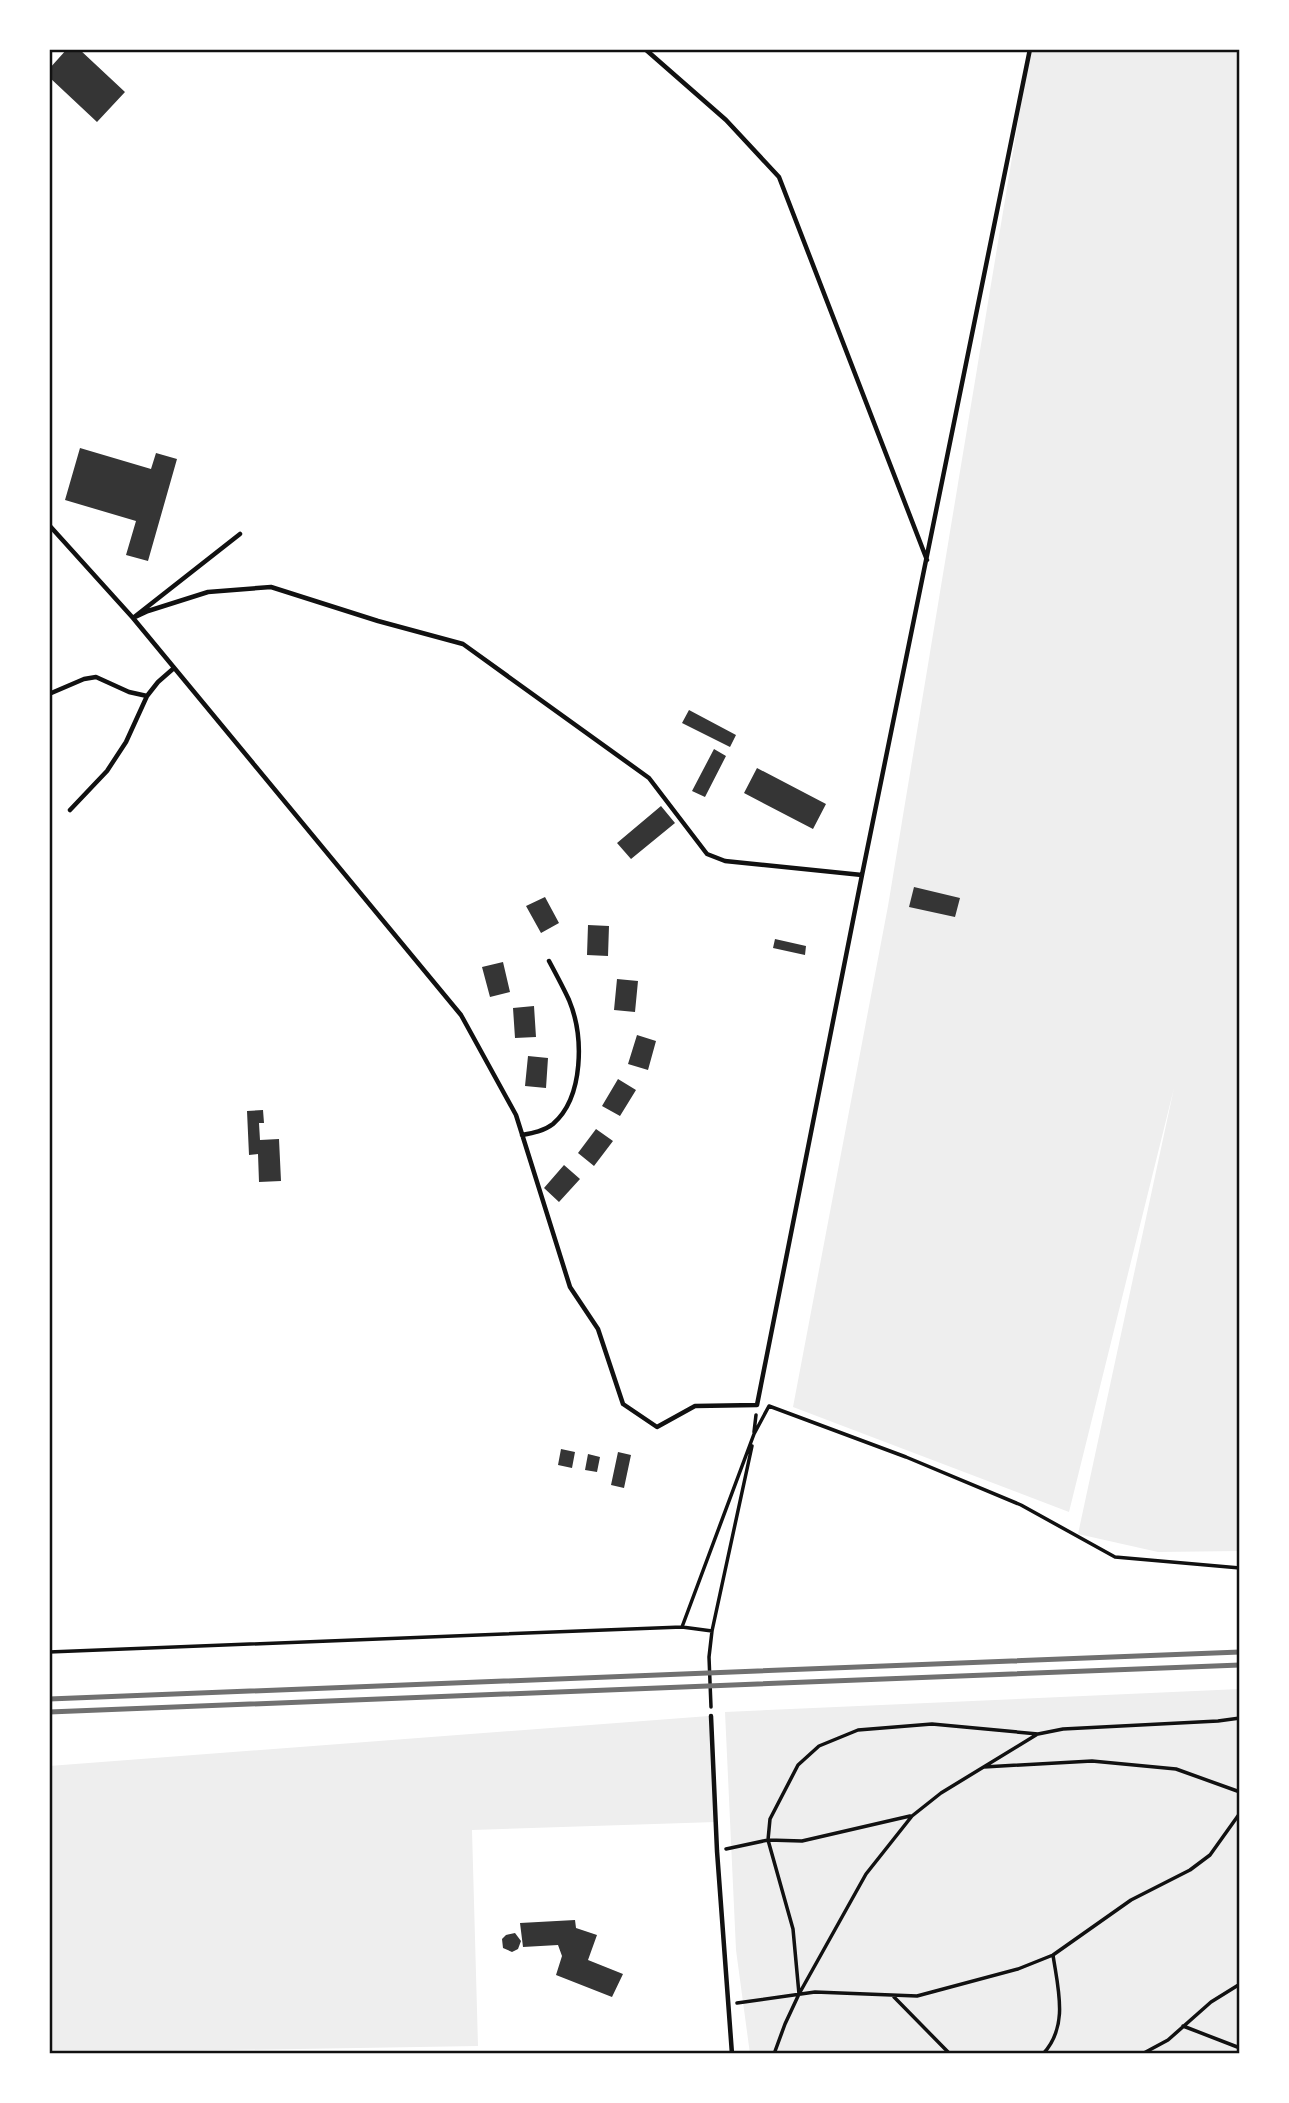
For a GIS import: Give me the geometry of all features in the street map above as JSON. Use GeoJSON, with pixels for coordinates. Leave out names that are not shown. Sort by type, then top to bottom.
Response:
{"type":"FeatureCollection","features":[{"type":"Feature","properties":{"kind":"lane"},"geometry":{"type":"LineString","coordinates":[[645,49],[726,120],[779,177],[928,561]]}},
{"type":"Feature","properties":{"kind":"lane"},"geometry":{"type":"LineString","coordinates":[[49,525],[133,618],[461,1015],[516,1115],[570,1287],[598,1329],[623,1404],[657,1427],[695,1406],[757,1405],[1030,49]]}},
{"type":"Feature","properties":{"kind":"lane"},"geometry":{"type":"LineString","coordinates":[[133,618],[240,534]]}},
{"type":"Feature","properties":{"kind":"lane"},"geometry":{"type":"LineString","coordinates":[[133,618],[208,592],[271,587],[378,621],[463,644],[649,778],[707,854],[726,861],[862,875]]}},
{"type":"Feature","properties":{"kind":"lane"},"geometry":{"type":"LineString","coordinates":[[70,810],[117,758],[147,696],[174,668]]}},
{"type":"Feature","properties":{"kind":"lane"},"geometry":{"type":"LineString","coordinates":[[49,694],[84,679],[96,677],[129,692],[147,696]]}},
{"type":"Feature","properties":{"kind":"lane"},"geometry":{"type":"LineString","coordinates":[[522,1135],[551,1126],[569,1103],[574,1088],[578,1062],[576,1030],[570,1002],[549,961]]}},
{"type":"Feature","properties":{"kind":"lane"},"geometry":{"type":"LineString","coordinates":[[711,1716],[717,1851],[732,2054]]}},
{"type":"Feature","properties":{"kind":"path"},"geometry":{"type":"LineString","coordinates":[[711,1716],[709,1657],[712,1630],[754,1434],[757,1405]]}},
{"type":"Feature","properties":{"kind":"path"},"geometry":{"type":"LineString","coordinates":[[682,1627],[754,1434],[769,1406],[906,1457],[1021,1505],[1115,1557],[1240,1568]]}},
{"type":"Feature","properties":{"kind":"path"},"geometry":{"type":"LineString","coordinates":[[49,1653],[682,1627],[712,1630]]}},
{"type":"Feature","properties":{"kind":"path"},"geometry":{"type":"LineString","coordinates":[[799,1994],[793,1929],[768,1840],[770,1819],[798,1765],[819,1746],[858,1730],[932,1724],[1038,1734],[1063,1729],[1240,1718]]}},
{"type":"Feature","properties":{"kind":"path"},"geometry":{"type":"LineString","coordinates":[[774,2054],[799,1994],[866,1874],[912,1816],[941,1793],[1038,1734]]}},
{"type":"Feature","properties":{"kind":"path"},"geometry":{"type":"LineString","coordinates":[[983,1767],[1092,1761],[1176,1769],[1240,1792]]}},
{"type":"Feature","properties":{"kind":"path"},"geometry":{"type":"LineString","coordinates":[[729,2004],[815,1992],[917,1996],[1018,1969],[1053,1955],[1131,1900],[1189,1870],[1210,1855],[1240,1813]]}},
{"type":"Feature","properties":{"kind":"path"},"geometry":{"type":"LineString","coordinates":[[717,1851],[768,1840],[802,1841],[912,1816]]}},
{"type":"Feature","properties":{"kind":"path"},"geometry":{"type":"LineString","coordinates":[[1043,2054],[1050,2047],[1059,2025],[1061,2004],[1053,1955]]}},
{"type":"Feature","properties":{"kind":"path"},"geometry":{"type":"LineString","coordinates":[[1142,2054],[1168,2040],[1211,2002],[1240,1984]]}},
{"type":"Feature","properties":{"kind":"path"},"geometry":{"type":"LineString","coordinates":[[892,1995],[950,2054]]}},
{"type":"Feature","properties":{"kind":"path"},"geometry":{"type":"LineString","coordinates":[[1183,2026],[1240,2048]]}},
{"type":"Feature","properties":{"kind":"shaded area"},"geometry":{"type":"Polygon","coordinates":[[[1030,49],[1240,49],[1240,1551],[1158,1552],[1078,1534],[1174,1088],[1069,1512],[793,1407],[888,906],[1030,49]]]}},
{"type":"Feature","properties":{"kind":"shaded area"},"geometry":{"type":"Polygon","coordinates":[[[1240,1689],[1240,2054],[750,2054],[736,1950],[725,1712],[1240,1689]]]}},
{"type":"Feature","properties":{"kind":"shaded area"},"geometry":{"type":"Polygon","coordinates":[[[709,1716],[716,1822],[472,1830],[478,2046],[49,2053],[49,1766],[709,1716]]]}},
{"type":"Feature","properties":{"kind":"building"},"geometry":{"type":"Polygon","coordinates":[[[67,49],[79,49],[125,92],[97,122],[49,77],[49,69],[67,49]]]}},
{"type":"Feature","properties":{"kind":"building"},"geometry":{"type":"Polygon","coordinates":[[[80,448],[151,469],[156,453],[177,459],[148,561],[126,555],[136,521],[65,500],[80,448]]]}},
{"type":"Feature","properties":{"kind":"building"},"geometry":{"type":"Polygon","coordinates":[[[689,710],[736,735],[730,747],[682,723],[689,710]]]}},
{"type":"Feature","properties":{"kind":"building"},"geometry":{"type":"Polygon","coordinates":[[[714,749],[726,756],[705,797],[692,791],[714,749]]]}},
{"type":"Feature","properties":{"kind":"building"},"geometry":{"type":"Polygon","coordinates":[[[757,768],[826,804],[813,829],[744,793],[757,768]]]}},
{"type":"Feature","properties":{"kind":"building"},"geometry":{"type":"Polygon","coordinates":[[[661,806],[675,823],[631,859],[617,843],[661,806]]]}},
{"type":"Feature","properties":{"kind":"building"},"geometry":{"type":"Polygon","coordinates":[[[914,887],[960,898],[955,917],[909,907],[914,887]]]}},
{"type":"Feature","properties":{"kind":"building"},"geometry":{"type":"Polygon","coordinates":[[[545,897],[559,923],[541,933],[526,906],[545,897]]]}},
{"type":"Feature","properties":{"kind":"building"},"geometry":{"type":"Polygon","coordinates":[[[588,925],[609,926],[608,956],[587,955],[588,925]]]}},
{"type":"Feature","properties":{"kind":"building"},"geometry":{"type":"Polygon","coordinates":[[[775,939],[806,946],[805,955],[773,948],[775,939]]]}},
{"type":"Feature","properties":{"kind":"building"},"geometry":{"type":"Polygon","coordinates":[[[503,962],[510,992],[490,997],[482,967],[503,962]]]}},
{"type":"Feature","properties":{"kind":"building"},"geometry":{"type":"Polygon","coordinates":[[[617,979],[638,981],[635,1012],[614,1010],[617,979]]]}},
{"type":"Feature","properties":{"kind":"building"},"geometry":{"type":"Polygon","coordinates":[[[534,1006],[536,1037],[515,1038],[513,1008],[534,1006]]]}},
{"type":"Feature","properties":{"kind":"building"},"geometry":{"type":"Polygon","coordinates":[[[637,1035],[656,1041],[648,1070],[628,1064],[637,1035]]]}},
{"type":"Feature","properties":{"kind":"building"},"geometry":{"type":"Polygon","coordinates":[[[528,1056],[548,1058],[546,1088],[525,1086],[528,1056]]]}},
{"type":"Feature","properties":{"kind":"building"},"geometry":{"type":"Polygon","coordinates":[[[618,1079],[636,1090],[620,1116],[602,1106],[618,1079]]]}},
{"type":"Feature","properties":{"kind":"building"},"geometry":{"type":"Polygon","coordinates":[[[263,1110],[264,1123],[259,1123],[260,1140],[279,1139],[281,1181],[259,1182],[258,1154],[249,1155],[247,1111],[263,1110]]]}},
{"type":"Feature","properties":{"kind":"building"},"geometry":{"type":"Polygon","coordinates":[[[596,1129],[613,1141],[594,1166],[578,1153],[596,1129]]]}},
{"type":"Feature","properties":{"kind":"building"},"geometry":{"type":"Polygon","coordinates":[[[564,1165],[580,1179],[559,1202],[544,1188],[564,1165]]]}},
{"type":"Feature","properties":{"kind":"building"},"geometry":{"type":"Polygon","coordinates":[[[561,1449],[575,1452],[572,1468],[558,1465],[561,1449]]]}},
{"type":"Feature","properties":{"kind":"building"},"geometry":{"type":"Polygon","coordinates":[[[618,1452],[631,1455],[624,1488],[611,1485],[618,1452]]]}},
{"type":"Feature","properties":{"kind":"building"},"geometry":{"type":"Polygon","coordinates":[[[588,1454],[600,1457],[597,1472],[585,1470],[588,1454]]]}},
{"type":"Feature","properties":{"kind":"building"},"geometry":{"type":"Polygon","coordinates":[[[575,1920],[576,1928],[597,1935],[588,1960],[623,1974],[612,1997],[556,1975],[562,1956],[558,1945],[523,1947],[520,1923],[575,1920]]]}},
{"type":"Feature","properties":{"kind":"building"},"geometry":{"type":"Polygon","coordinates":[[[515,1933],[521,1941],[518,1949],[512,1952],[503,1948],[502,1939],[515,1933]]]}},
{"type":"Feature","properties":{"kind":"railway"},"geometry":{"type":"LineString","coordinates":[[49,1699],[1240,1652]]}},
{"type":"Feature","properties":{"kind":"railway"},"geometry":{"type":"LineString","coordinates":[[49,1712],[1240,1665]]}}]}
